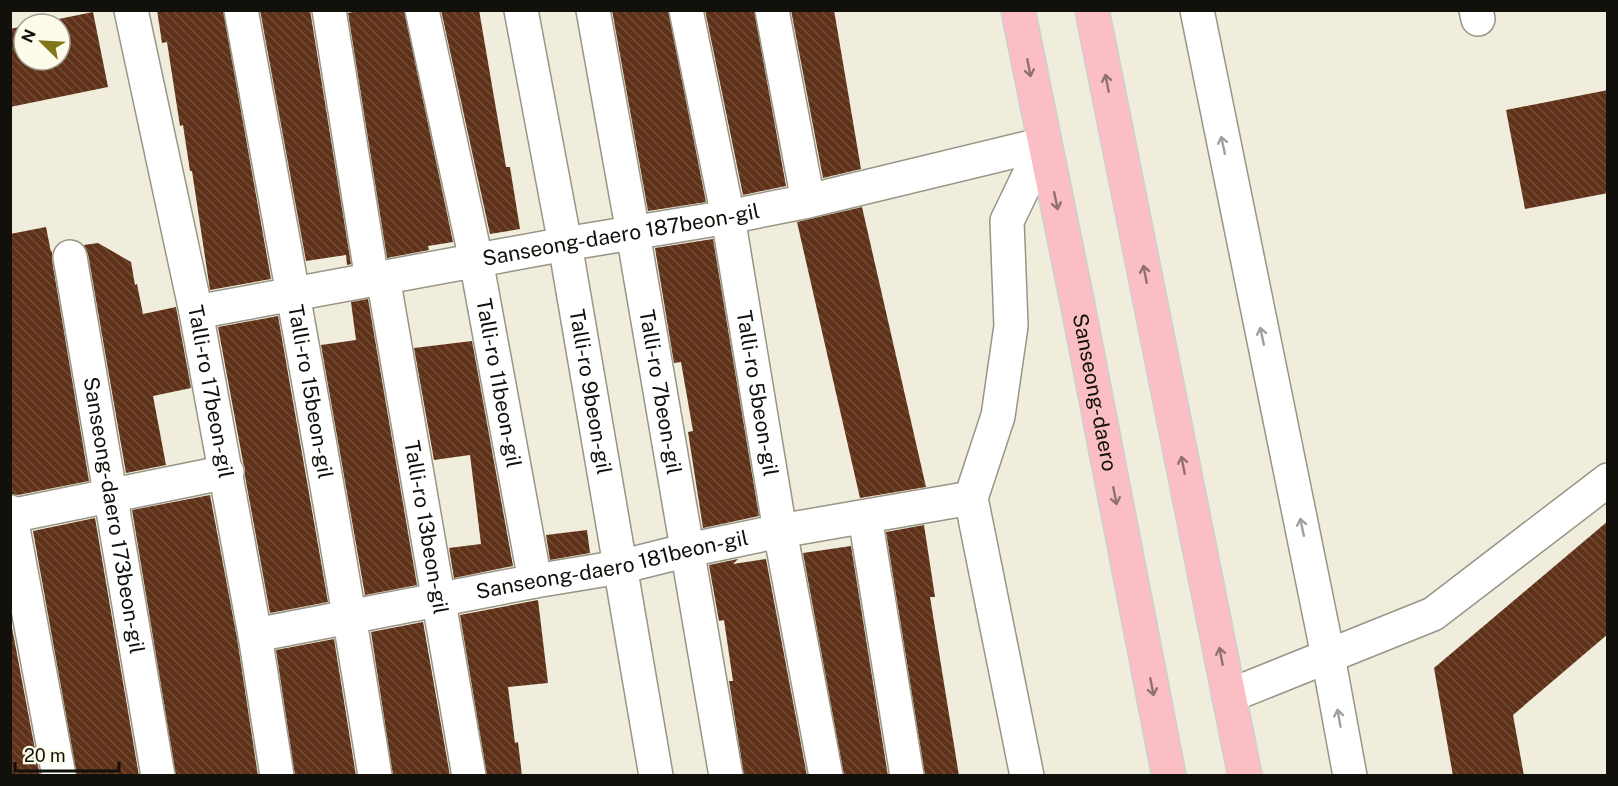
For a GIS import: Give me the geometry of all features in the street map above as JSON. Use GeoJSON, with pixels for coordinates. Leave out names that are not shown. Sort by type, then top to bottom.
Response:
{"type":"FeatureCollection","features":[{"type":"Feature","properties":{"kind":"main road","name":"Sanseong-daero"},"geometry":{"type":"LineString","coordinates":[[1018,10],[1169,776]]}},
{"type":"Feature","properties":{"kind":"main road"},"geometry":{"type":"LineString","coordinates":[[1092,10],[1245,776]]}},
{"type":"Feature","properties":{"kind":"street","name":"Talli-ro 17beon-gil"},"geometry":{"type":"LineString","coordinates":[[131,10],[196,312],[255,635],[277,776]]}},
{"type":"Feature","properties":{"kind":"street","name":"Talli-ro 15beon-gil"},"geometry":{"type":"LineString","coordinates":[[241,10],[351,618],[375,776]]}},
{"type":"Feature","properties":{"kind":"street","name":"Talli-ro 13beon-gil"},"geometry":{"type":"LineString","coordinates":[[329,10],[377,279],[440,600],[469,776]]}},
{"type":"Feature","properties":{"kind":"street","name":"Talli-ro 11beon-gil"},"geometry":{"type":"LineString","coordinates":[[422,10],[476,260],[535,581]]}},
{"type":"Feature","properties":{"kind":"street","name":"Talli-ro 9beon-gil"},"geometry":{"type":"LineString","coordinates":[[521,10],[565,244],[656,776]]}},
{"type":"Feature","properties":{"kind":"street","name":"Talli-ro 7beon-gil"},"geometry":{"type":"LineString","coordinates":[[593,10],[726,776]]}},
{"type":"Feature","properties":{"kind":"street","name":"Talli-ro 5beon-gil"},"geometry":{"type":"LineString","coordinates":[[686,10],[728,217],[780,531],[826,776]]}},
{"type":"Feature","properties":{"kind":"street"},"geometry":{"type":"LineString","coordinates":[[771,10],[808,201]]}},
{"type":"Feature","properties":{"kind":"street"},"geometry":{"type":"LineString","coordinates":[[1197,10],[1201,39],[1328,656],[1350,776]]}},
{"type":"Feature","properties":{"kind":"street","name":"Sanseong-daero 187beon-gil"},"geometry":{"type":"LineString","coordinates":[[196,312],[565,244],[728,217],[808,201],[1044,144]]}},
{"type":"Feature","properties":{"kind":"street"},"geometry":{"type":"LineString","coordinates":[[1027,776],[971,498],[998,416],[1011,326],[1007,222],[1044,144]]}},
{"type":"Feature","properties":{"kind":"street","name":"Sanseong-daero 173beon-gil"},"geometry":{"type":"LineString","coordinates":[[70,257],[158,776]]}},
{"type":"Feature","properties":{"kind":"street"},"geometry":{"type":"LineString","coordinates":[[59,776],[11,514],[226,472]]}},
{"type":"Feature","properties":{"kind":"street"},"geometry":{"type":"LineString","coordinates":[[1229,696],[1433,614],[1608,480]]}},
{"type":"Feature","properties":{"kind":"street","name":"Sanseong-daero 181beon-gil"},"geometry":{"type":"LineString","coordinates":[[255,635],[535,581],[620,567],[780,531],[971,498]]}},
{"type":"Feature","properties":{"kind":"street"},"geometry":{"type":"LineString","coordinates":[[865,517],[907,776]]}},
{"type":"Feature","properties":{"kind":"building"},"geometry":{"type":"Polygon","coordinates":[[[157,10],[223,10],[271,279],[210,290],[192,171],[190,171],[183,125],[180,126],[167,42],[162,43],[157,10]]]}},
{"type":"Feature","properties":{"kind":"building"},"geometry":{"type":"Polygon","coordinates":[[[260,10],[310,10],[351,264],[347,265],[346,255],[306,261],[260,10]]]}},
{"type":"Feature","properties":{"kind":"building"},"geometry":{"type":"Polygon","coordinates":[[[364,10],[404,10],[453,242],[428,246],[429,250],[387,258],[348,13],[364,10]]]}},
{"type":"Feature","properties":{"kind":"building"},"geometry":{"type":"Polygon","coordinates":[[[441,10],[479,10],[506,167],[510,167],[520,229],[490,234],[441,10]]]}},
{"type":"Feature","properties":{"kind":"building"},"geometry":{"type":"Polygon","coordinates":[[[612,10],[668,10],[706,202],[648,211],[612,10]]]}},
{"type":"Feature","properties":{"kind":"building"},"geometry":{"type":"Polygon","coordinates":[[[705,10],[754,10],[786,186],[743,195],[705,10]]]}},
{"type":"Feature","properties":{"kind":"building"},"geometry":{"type":"Polygon","coordinates":[[[791,10],[834,10],[861,169],[823,178],[791,10]]]}},
{"type":"Feature","properties":{"kind":"building"},"geometry":{"type":"Polygon","coordinates":[[[93,12],[108,87],[10,107],[10,29],[12,29],[12,72],[72,72],[72,16],[93,12]]]}},
{"type":"Feature","properties":{"kind":"building"},"geometry":{"type":"Polygon","coordinates":[[[1608,90],[1608,193],[1525,209],[1506,110],[1608,90]]]}},
{"type":"Feature","properties":{"kind":"building"},"geometry":{"type":"Polygon","coordinates":[[[862,207],[926,487],[860,498],[797,222],[862,207]]]}},
{"type":"Feature","properties":{"kind":"building"},"geometry":{"type":"Polygon","coordinates":[[[46,227],[52,251],[89,481],[18,495],[10,494],[10,234],[46,227]]]}},
{"type":"Feature","properties":{"kind":"building"},"geometry":{"type":"Polygon","coordinates":[[[713,239],[759,516],[703,528],[688,432],[693,431],[681,362],[674,363],[655,248],[713,239]]]}},
{"type":"Feature","properties":{"kind":"building"},"geometry":{"type":"Polygon","coordinates":[[[98,243],[131,262],[143,314],[176,307],[191,388],[153,396],[166,465],[126,473],[88,254],[84,245],[98,243]]]}},
{"type":"Feature","properties":{"kind":"building"},"geometry":{"type":"Polygon","coordinates":[[[368,299],[417,585],[365,595],[321,345],[356,340],[351,302],[368,299]]]}},
{"type":"Feature","properties":{"kind":"building"},"geometry":{"type":"Polygon","coordinates":[[[278,316],[328,602],[270,613],[218,327],[278,316]]]}},
{"type":"Feature","properties":{"kind":"building"},"geometry":{"type":"Polygon","coordinates":[[[472,341],[513,566],[454,578],[449,548],[481,544],[470,455],[434,460],[414,348],[472,341]]]}},
{"type":"Feature","properties":{"kind":"building"},"geometry":{"type":"Polygon","coordinates":[[[210,495],[237,638],[258,776],[176,776],[132,510],[210,495]]]}},
{"type":"Feature","properties":{"kind":"building"},"geometry":{"type":"Polygon","coordinates":[[[95,518],[139,776],[77,776],[33,531],[95,518]]]}},
{"type":"Feature","properties":{"kind":"building"},"geometry":{"type":"Polygon","coordinates":[[[1608,521],[1608,634],[1513,715],[1524,776],[1453,776],[1434,668],[1608,521]]]}},
{"type":"Feature","properties":{"kind":"building"},"geometry":{"type":"Polygon","coordinates":[[[924,525],[935,597],[930,597],[959,776],[925,776],[886,532],[924,525]]]}},
{"type":"Feature","properties":{"kind":"building"},"geometry":{"type":"Polygon","coordinates":[[[587,530],[590,553],[550,560],[546,535],[587,530]]]}},
{"type":"Feature","properties":{"kind":"building"},"geometry":{"type":"Polygon","coordinates":[[[851,546],[888,776],[844,776],[803,553],[851,546]]]}},
{"type":"Feature","properties":{"kind":"building"},"geometry":{"type":"Polygon","coordinates":[[[738,559],[733,564],[766,559],[807,776],[744,776],[729,681],[733,681],[724,620],[719,621],[709,565],[738,559]]]}},
{"type":"Feature","properties":{"kind":"building"},"geometry":{"type":"Polygon","coordinates":[[[538,600],[548,683],[508,687],[522,776],[487,776],[460,615],[538,600]]]}},
{"type":"Feature","properties":{"kind":"building"},"geometry":{"type":"Polygon","coordinates":[[[10,617],[40,776],[10,776],[10,617]]]}},
{"type":"Feature","properties":{"kind":"building"},"geometry":{"type":"Polygon","coordinates":[[[423,622],[450,776],[393,776],[371,632],[423,622]]]}},
{"type":"Feature","properties":{"kind":"building"},"geometry":{"type":"Polygon","coordinates":[[[334,639],[356,776],[295,776],[276,650],[334,639]]]}}]}
